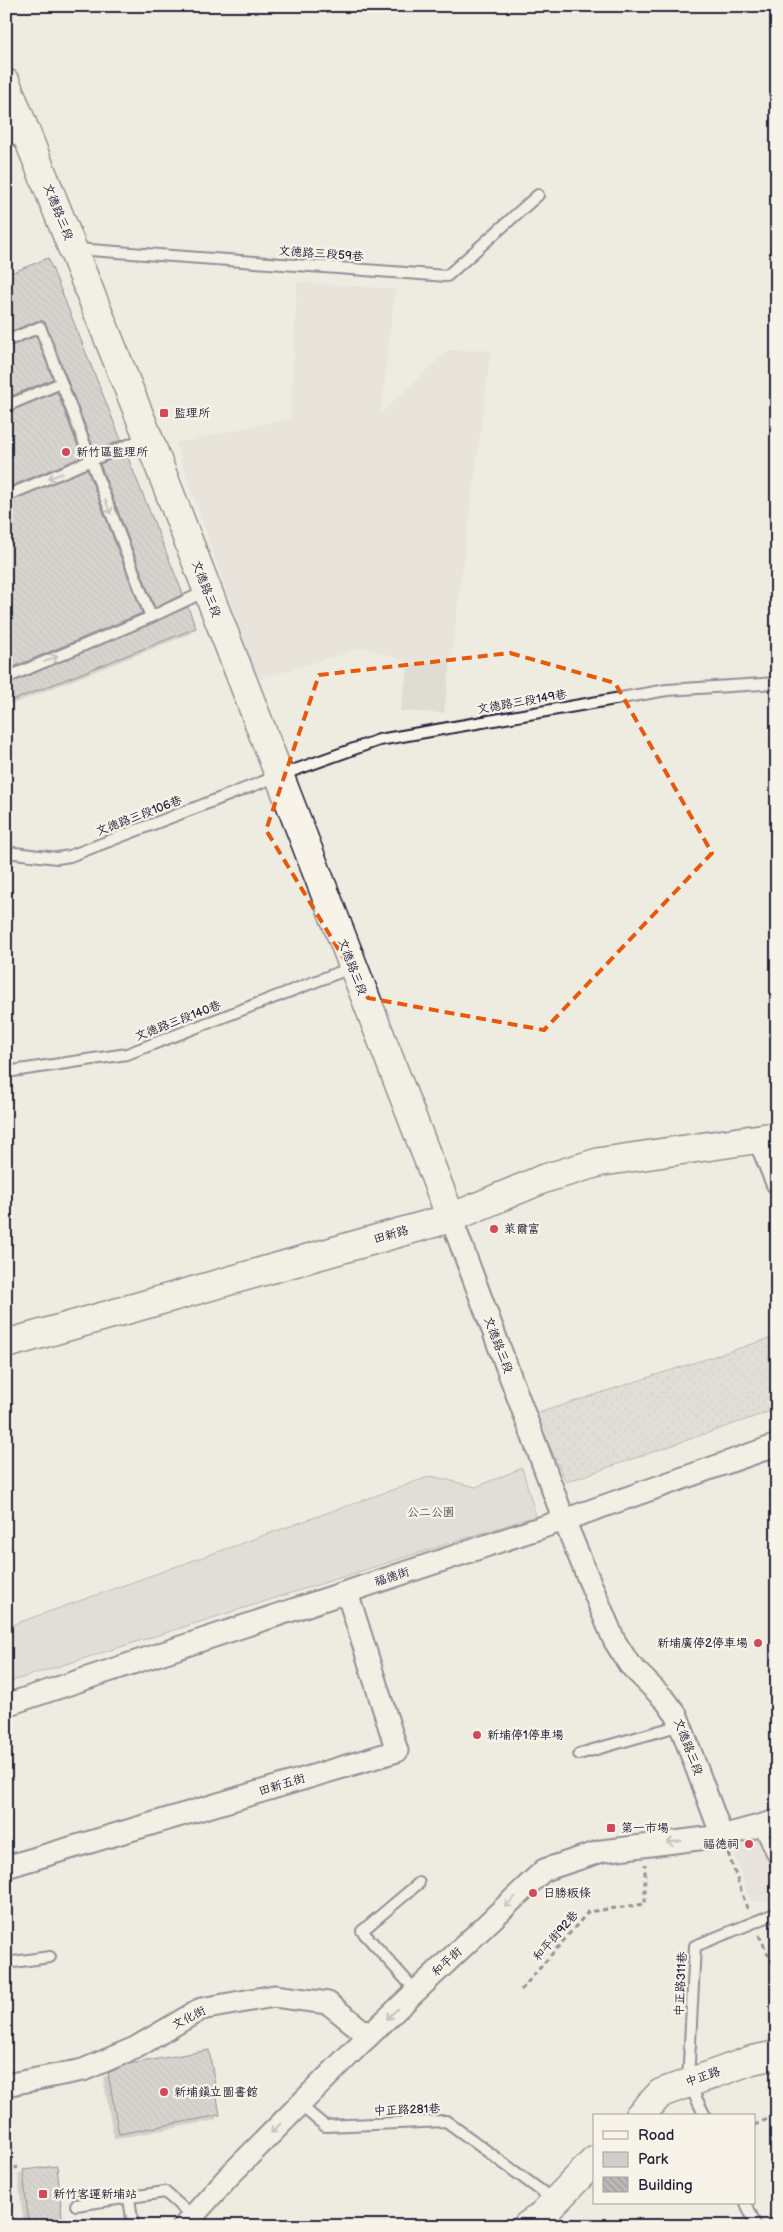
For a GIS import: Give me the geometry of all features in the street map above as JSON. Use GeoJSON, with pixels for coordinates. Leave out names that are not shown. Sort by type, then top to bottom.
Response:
{"type":"FeatureCollection","features":[{"type":"Feature","properties":{"kind":"main road","name":"文德路三段"},"geometry":{"type":"LineString","coordinates":[[6,83],[148,437],[206,592],[450,1218]]}},
{"type":"Feature","properties":{"kind":"main road","name":"田新路"},"geometry":{"type":"LineString","coordinates":[[6,1344],[450,1218],[543,1179],[600,1162],[768,1138]]}},
{"type":"Feature","properties":{"kind":"main road","name":"中正路"},"geometry":{"type":"LineString","coordinates":[[641,2114],[661,2093],[752,2060],[777,2054]]}},
{"type":"Feature","properties":{"kind":"main road"},"geometry":{"type":"LineString","coordinates":[[527,2226],[540,2217],[593,2162]]}},
{"type":"Feature","properties":{"kind":"street"},"geometry":{"type":"LineString","coordinates":[[768,1138],[777,1183]]}},
{"type":"Feature","properties":{"kind":"street","name":"文德路三段"},"geometry":{"type":"LineString","coordinates":[[450,1218],[564,1520],[614,1640],[628,1664],[666,1701],[677,1716],[722,1836]]}},
{"type":"Feature","properties":{"kind":"street","name":"福德街"},"geometry":{"type":"LineString","coordinates":[[6,1705],[564,1520],[777,1445]]}},
{"type":"Feature","properties":{"kind":"street","name":"田新五街"},"geometry":{"type":"LineString","coordinates":[[6,1867],[397,1751],[347,1592]]}},
{"type":"Feature","properties":{"kind":"street","name":"和平街"},"geometry":{"type":"LineString","coordinates":[[188,2221],[228,2177],[369,2036],[544,1870],[602,1852],[722,1836],[768,1824]]}},
{"type":"Feature","properties":{"kind":"street","name":"文化街"},"geometry":{"type":"LineString","coordinates":[[6,2085],[83,2070],[135,2048],[201,2009],[274,1996],[328,2003],[369,2036]]}},
{"type":"Feature","properties":{"kind":"lane"},"geometry":{"type":"LineString","coordinates":[[6,133],[34,151]]}},
{"type":"Feature","properties":{"kind":"lane","name":"文德路三段59巷"},"geometry":{"type":"LineString","coordinates":[[72,248],[447,276],[538,195]]}},
{"type":"Feature","properties":{"kind":"lane"},"geometry":{"type":"LineString","coordinates":[[6,341],[40,327],[151,617]]}},
{"type":"Feature","properties":{"kind":"lane"},"geometry":{"type":"LineString","coordinates":[[6,406],[61,383]]}},
{"type":"Feature","properties":{"kind":"lane"},"geometry":{"type":"LineString","coordinates":[[6,496],[148,437]]}},
{"type":"Feature","properties":{"kind":"lane"},"geometry":{"type":"LineString","coordinates":[[6,678],[206,592]]}},
{"type":"Feature","properties":{"kind":"lane","name":"文德路三段149巷"},"geometry":{"type":"LineString","coordinates":[[278,776],[379,740],[667,690],[777,683]]}},
{"type":"Feature","properties":{"kind":"lane","name":"文德路三段106巷"},"geometry":{"type":"LineString","coordinates":[[6,852],[57,858],[70,856],[278,776]]}},
{"type":"Feature","properties":{"kind":"lane","name":"文德路三段140巷"},"geometry":{"type":"LineString","coordinates":[[6,1072],[127,1054],[353,967]]}},
{"type":"Feature","properties":{"kind":"lane"},"geometry":{"type":"LineString","coordinates":[[579,1754],[680,1725]]}},
{"type":"Feature","properties":{"kind":"lane"},"geometry":{"type":"LineString","coordinates":[[768,1824],[777,1864]]}},
{"type":"Feature","properties":{"kind":"lane"},"geometry":{"type":"LineString","coordinates":[[416,1991],[362,1931],[419,1883]]}},
{"type":"Feature","properties":{"kind":"lane","name":"中正路311巷"},"geometry":{"type":"LineString","coordinates":[[688,2082],[695,1946],[777,1913]]}},
{"type":"Feature","properties":{"kind":"lane"},"geometry":{"type":"LineString","coordinates":[[6,1963],[50,1957]]}},
{"type":"Feature","properties":{"kind":"lane"},"geometry":{"type":"LineString","coordinates":[[688,2082],[704,2114]]}},
{"type":"Feature","properties":{"kind":"lane","name":"中正路281巷"},"geometry":{"type":"LineString","coordinates":[[300,2105],[325,2126],[446,2121],[556,2201]]}},
{"type":"Feature","properties":{"kind":"lane"},"geometry":{"type":"LineString","coordinates":[[76,2205],[165,2192],[188,2221]]}},
{"type":"Feature","properties":{"kind":"lane"},"geometry":{"type":"LineString","coordinates":[[129,2198],[133,2226]]}},
{"type":"Feature","properties":{"kind":"lane"},"geometry":{"type":"LineString","coordinates":[[746,2204],[756,2226]]}},
{"type":"Feature","properties":{"kind":"path"},"geometry":{"type":"LineString","coordinates":[[722,1836],[752,1922],[777,1973]]}},
{"type":"Feature","properties":{"kind":"path","name":"和平街92巷"},"geometry":{"type":"LineString","coordinates":[[521,1990],[588,1912],[645,1904],[645,1846]]}},
{"type":"Feature","properties":{"kind":"path"},"geometry":{"type":"LineString","coordinates":[[756,2124],[777,2115]]}},
{"type":"Feature","properties":{"kind":"path"},"geometry":{"type":"LineString","coordinates":[[6,2171],[18,2167]]}},
{"type":"Feature","properties":{"kind":"highlighted area"},"geometry":{"type":"Polygon","coordinates":[[[510,653],[615,683],[712,853],[544,1030],[368,998],[266,830],[319,675],[510,653]]]}},
{"type":"Feature","properties":{"kind":"shaded area"},"geometry":{"type":"Polygon","coordinates":[[[297,282],[395,289],[381,413],[448,350],[491,350],[444,713],[400,711],[409,663],[365,647],[257,680],[175,443],[291,418],[297,282]]]}},
{"type":"Feature","properties":{"kind":"shaded area"},"geometry":{"type":"Polygon","coordinates":[[[777,1828],[777,1903],[750,1901],[731,1843],[777,1828]]]}},
{"type":"Feature","properties":{"kind":"green space"},"geometry":{"type":"Polygon","coordinates":[[[777,1336],[777,1409],[566,1482],[535,1414],[777,1336]]]}},
{"type":"Feature","properties":{"kind":"green space","name":"公二公園"},"geometry":{"type":"Polygon","coordinates":[[[522,1468],[536,1516],[6,1683],[6,1627],[431,1476],[476,1487],[522,1468]]]}},
{"type":"Feature","properties":{"kind":"building"},"geometry":{"type":"Polygon","coordinates":[[[48,258],[121,440],[95,451],[45,322],[37,321],[6,333],[6,275],[48,258]]]}},
{"type":"Feature","properties":{"kind":"building"},"geometry":{"type":"Polygon","coordinates":[[[36,336],[53,379],[6,398],[6,348],[36,336]]]}},
{"type":"Feature","properties":{"kind":"building"},"geometry":{"type":"Polygon","coordinates":[[[57,392],[82,457],[6,488],[6,413],[57,392]]]}},
{"type":"Feature","properties":{"kind":"building"},"geometry":{"type":"Polygon","coordinates":[[[126,453],[183,594],[155,608],[100,464],[126,453]]]}},
{"type":"Feature","properties":{"kind":"building"},"geometry":{"type":"Polygon","coordinates":[[[87,469],[142,613],[6,670],[6,503],[87,469]]]}},
{"type":"Feature","properties":{"kind":"building"},"geometry":{"type":"Polygon","coordinates":[[[188,607],[196,628],[6,703],[6,685],[188,607]]]}},
{"type":"Feature","properties":{"kind":"building","name":"新埔鎮立圖書館"},"geometry":{"type":"Polygon","coordinates":[[[209,2050],[220,2115],[119,2134],[108,2073],[129,2064],[209,2050]]]}},
{"type":"Feature","properties":{"kind":"building","name":"新竹客運新埔站"},"geometry":{"type":"Polygon","coordinates":[[[57,2166],[63,2226],[29,2226],[23,2170],[57,2166]]]}},
{"type":"Feature","properties":{"kind":"place","name":"監理所"},"geometry":{"type":"Point","coordinates":[164,413]}},
{"type":"Feature","properties":{"kind":"place","name":"新竹區監理所"},"geometry":{"type":"Point","coordinates":[66,452]}},
{"type":"Feature","properties":{"kind":"place","name":"萊爾富"},"geometry":{"type":"Point","coordinates":[494,1229]}},
{"type":"Feature","properties":{"kind":"place","name":"新埔廣停2停車場"},"geometry":{"type":"Point","coordinates":[758,1643]}},
{"type":"Feature","properties":{"kind":"place","name":"新埔停1停車場"},"geometry":{"type":"Point","coordinates":[477,1735]}},
{"type":"Feature","properties":{"kind":"place","name":"第一市場"},"geometry":{"type":"Point","coordinates":[611,1828]}},
{"type":"Feature","properties":{"kind":"place","name":"福德祠"},"geometry":{"type":"Point","coordinates":[749,1844]}},
{"type":"Feature","properties":{"kind":"place","name":"日勝粄條"},"geometry":{"type":"Point","coordinates":[533,1893]}},
{"type":"Feature","properties":{"kind":"place","name":"新埔鎮立圖書館"},"geometry":{"type":"Point","coordinates":[164,2092]}},
{"type":"Feature","properties":{"kind":"place","name":"新竹客運新埔站"},"geometry":{"type":"Point","coordinates":[43,2194]}}]}
